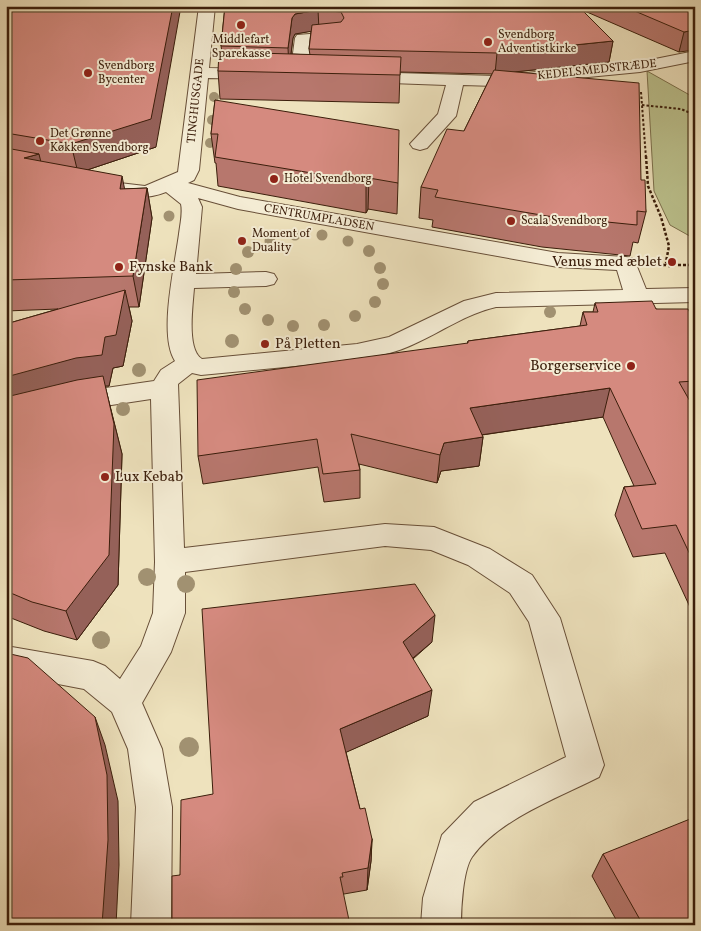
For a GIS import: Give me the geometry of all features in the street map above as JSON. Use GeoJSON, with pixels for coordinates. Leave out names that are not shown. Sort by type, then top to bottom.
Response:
{"type":"FeatureCollection","features":[{"type":"Feature","properties":{"kind":"street","name":"TINGHUSGADE"},"geometry":{"type":"LineString","coordinates":[[169,184],[187,176],[189,170],[207,6]]}},
{"type":"Feature","properties":{"kind":"street"},"geometry":{"type":"LineString","coordinates":[[299,76],[303,38],[335,37]]}},
{"type":"Feature","properties":{"kind":"street","name":"KEDELSMEDSTRÆDE"},"geometry":{"type":"LineString","coordinates":[[348,77],[495,81],[640,67],[695,56]]}},
{"type":"Feature","properties":{"kind":"street"},"geometry":{"type":"LineString","coordinates":[[199,73],[319,76]]}},
{"type":"Feature","properties":{"kind":"street"},"geometry":{"type":"LineString","coordinates":[[420,144],[447,116],[456,80]]}},
{"type":"Feature","properties":{"kind":"street"},"geometry":{"type":"LineString","coordinates":[[89,184],[140,192],[169,184],[190,201],[192,207],[183,281],[180,344],[185,358],[190,363],[201,367],[375,349],[403,340],[474,306],[496,300],[683,295],[683,319]]}},
{"type":"Feature","properties":{"kind":"street","name":"CENTRUMPLADSEN"},"geometry":{"type":"LineString","coordinates":[[169,184],[238,203],[558,260],[626,264],[636,297]]}},
{"type":"Feature","properties":{"kind":"street"},"geometry":{"type":"LineString","coordinates":[[183,281],[266,279]]}},
{"type":"Feature","properties":{"kind":"street"},"geometry":{"type":"LineString","coordinates":[[124,702],[155,652],[169,613],[170,562],[164,388],[165,382],[170,376],[190,363]]}},
{"type":"Feature","properties":{"kind":"street"},"geometry":{"type":"LineString","coordinates":[[6,420],[85,400],[164,388]]}},
{"type":"Feature","properties":{"kind":"street"},"geometry":{"type":"LineString","coordinates":[[170,562],[385,535],[434,539],[479,557],[521,584],[544,618],[586,765],[487,815],[455,848],[442,898],[440,925]]}},
{"type":"Feature","properties":{"kind":"street"},"geometry":{"type":"LineString","coordinates":[[6,660],[93,676],[124,702],[145,749],[154,807],[152,925]]}},
{"type":"Feature","properties":{"kind":"path"},"geometry":{"type":"LineString","coordinates":[[640,67],[648,186],[661,217],[669,246]]}},
{"type":"Feature","properties":{"kind":"path"},"geometry":{"type":"LineString","coordinates":[[642,105],[682,110],[695,115]]}},
{"type":"Feature","properties":{"kind":"path"},"geometry":{"type":"LineString","coordinates":[[650,264],[695,266]]}},
{"type":"Feature","properties":{"kind":"green space"},"geometry":{"type":"Polygon","coordinates":[[[647,71],[695,98],[695,239],[670,225],[654,191],[647,71]]]}},
{"type":"Feature","properties":{"kind":"building","name":"Svendborg Bycenter"},"geometry":{"type":"Polygon","coordinates":[[[6,6],[173,6],[151,119],[71,144],[6,133],[6,6]]]}},
{"type":"Feature","properties":{"kind":"building"},"geometry":{"type":"Polygon","coordinates":[[[225,6],[578,6],[613,41],[497,53],[309,49],[312,25],[341,22],[344,18],[341,12],[318,10],[295,14],[292,18],[288,48],[221,46],[225,6]]]}},
{"type":"Feature","properties":{"kind":"building"},"geometry":{"type":"Polygon","coordinates":[[[623,6],[695,6],[695,30],[684,32],[623,6]]]}},
{"type":"Feature","properties":{"kind":"building"},"geometry":{"type":"Polygon","coordinates":[[[219,52],[401,57],[400,75],[218,71],[219,52]]]}},
{"type":"Feature","properties":{"kind":"building"},"geometry":{"type":"Polygon","coordinates":[[[494,70],[639,83],[641,180],[645,180],[646,212],[637,211],[637,225],[547,216],[435,197],[438,190],[421,187],[447,129],[464,131],[494,70]]]}},
{"type":"Feature","properties":{"kind":"building"},"geometry":{"type":"Polygon","coordinates":[[[215,100],[399,130],[398,183],[369,178],[366,182],[215,157],[218,134],[211,134],[215,100]]]}},
{"type":"Feature","properties":{"kind":"building"},"geometry":{"type":"Polygon","coordinates":[[[6,148],[39,154],[24,158],[122,176],[120,189],[147,188],[133,276],[6,280],[6,148]]]}},
{"type":"Feature","properties":{"kind":"building"},"geometry":{"type":"Polygon","coordinates":[[[125,290],[116,335],[105,337],[102,355],[76,358],[6,377],[6,324],[125,290]]]}},
{"type":"Feature","properties":{"kind":"building"},"geometry":{"type":"Polygon","coordinates":[[[652,301],[656,309],[688,309],[695,320],[695,381],[679,382],[695,410],[695,565],[676,525],[642,529],[624,487],[656,484],[610,388],[470,408],[483,437],[444,443],[440,455],[351,434],[360,470],[323,474],[317,439],[198,456],[197,380],[587,325],[583,312],[598,312],[595,303],[652,301]]]}},
{"type":"Feature","properties":{"kind":"building"},"geometry":{"type":"Polygon","coordinates":[[[103,376],[114,424],[109,555],[66,611],[32,602],[6,591],[6,397],[77,380],[103,376]]]}},
{"type":"Feature","properties":{"kind":"building"},"geometry":{"type":"Polygon","coordinates":[[[415,584],[435,615],[403,642],[432,690],[340,729],[360,809],[365,808],[372,839],[368,868],[342,873],[343,877],[340,877],[350,925],[172,925],[172,876],[180,875],[181,800],[213,794],[202,609],[415,584]]]}},
{"type":"Feature","properties":{"kind":"building"},"geometry":{"type":"Polygon","coordinates":[[[6,653],[28,658],[95,717],[107,775],[108,840],[102,925],[6,925],[6,653]]]}},
{"type":"Feature","properties":{"kind":"building"},"geometry":{"type":"Polygon","coordinates":[[[695,817],[695,925],[643,925],[603,854],[695,817]]]}},
{"type":"Feature","properties":{"kind":"place","name":"Middlefart Sparekasse"},"geometry":{"type":"Point","coordinates":[241,25]}},
{"type":"Feature","properties":{"kind":"place","name":"Svendborg Adventistkirke"},"geometry":{"type":"Point","coordinates":[488,42]}},
{"type":"Feature","properties":{"kind":"place","name":"Svendborg Bycenter"},"geometry":{"type":"Point","coordinates":[88,73]}},
{"type":"Feature","properties":{"kind":"place","name":"Det Grønne Køkken Svendborg"},"geometry":{"type":"Point","coordinates":[40,141]}},
{"type":"Feature","properties":{"kind":"place","name":"Hotel Svendborg"},"geometry":{"type":"Point","coordinates":[274,179]}},
{"type":"Feature","properties":{"kind":"place","name":"Scala Svendborg"},"geometry":{"type":"Point","coordinates":[511,221]}},
{"type":"Feature","properties":{"kind":"place","name":"Moment of Duality"},"geometry":{"type":"Point","coordinates":[242,241]}},
{"type":"Feature","properties":{"kind":"place","name":"Venus med æblet"},"geometry":{"type":"Point","coordinates":[672,262]}},
{"type":"Feature","properties":{"kind":"place","name":"Fynske Bank"},"geometry":{"type":"Point","coordinates":[119,267]}},
{"type":"Feature","properties":{"kind":"place","name":"På Pletten"},"geometry":{"type":"Point","coordinates":[265,344]}},
{"type":"Feature","properties":{"kind":"place","name":"Borgerservice"},"geometry":{"type":"Point","coordinates":[631,366]}},
{"type":"Feature","properties":{"kind":"place","name":"Lux Kebab"},"geometry":{"type":"Point","coordinates":[105,477]}}]}
